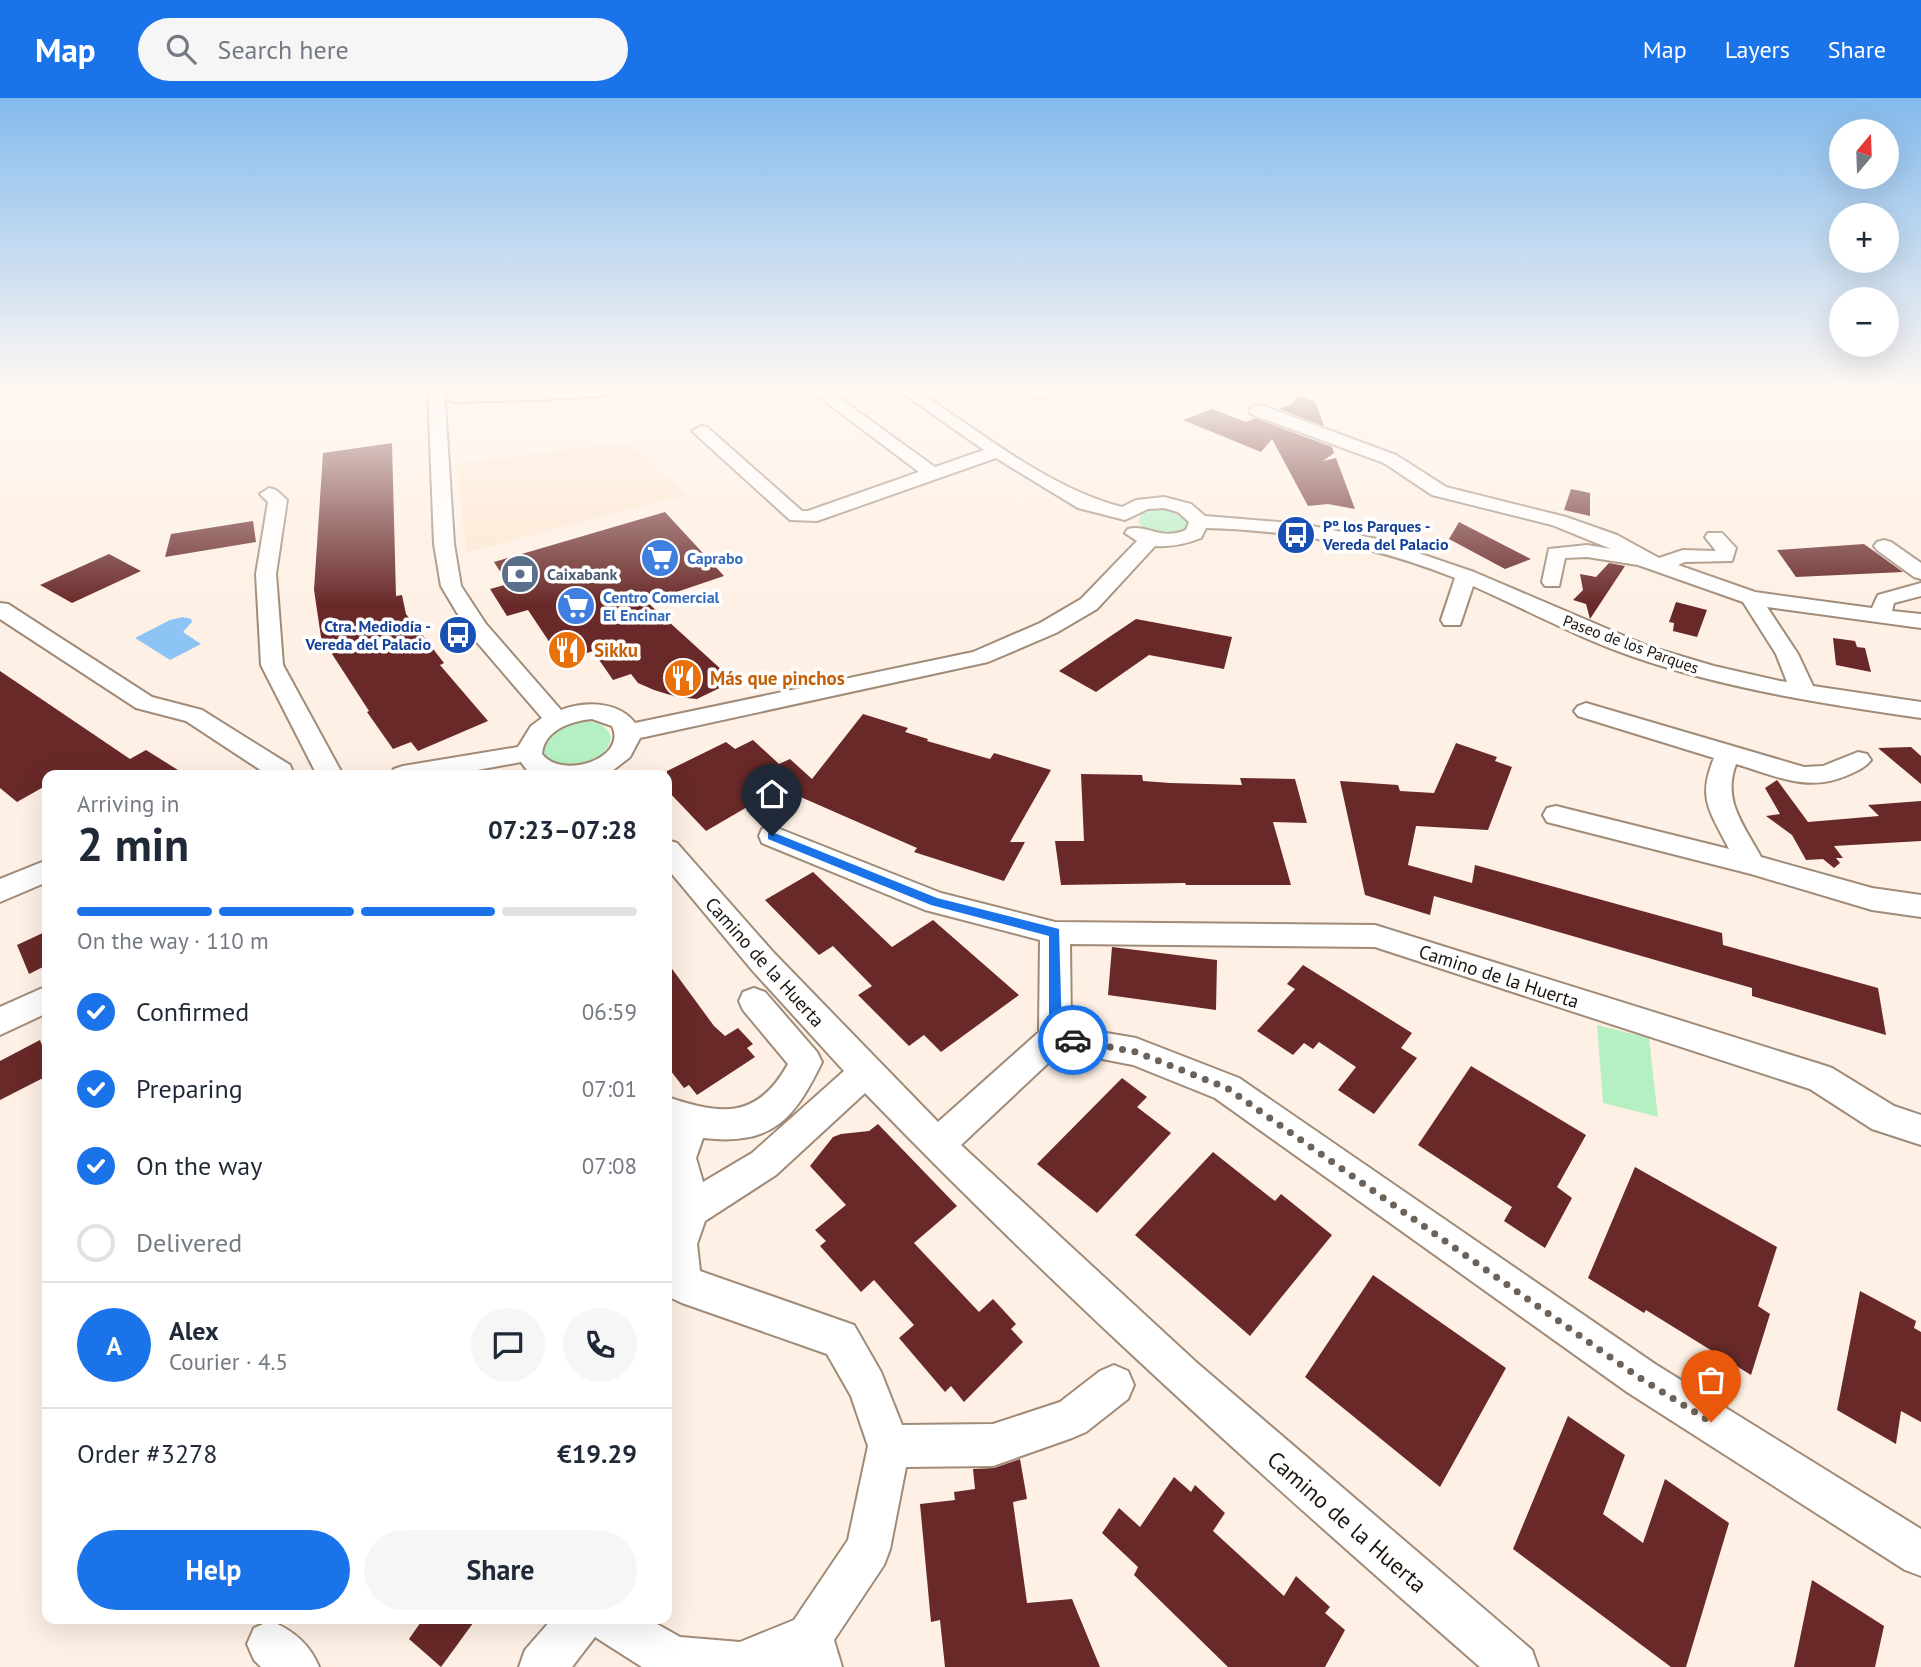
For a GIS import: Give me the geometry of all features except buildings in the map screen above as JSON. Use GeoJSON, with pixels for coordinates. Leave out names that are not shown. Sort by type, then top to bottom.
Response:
{"type":"FeatureCollection","features":[{"type":"Feature","properties":{"kind":"street"},"geometry":{"type":"LineString","coordinates":[[444,460],[444,544],[451,586],[477,628],[556,719]]}},
{"type":"Feature","properties":{"kind":"street"},"geometry":{"type":"LineString","coordinates":[[734,460],[797,516],[810,517],[972,460]]}},
{"type":"Feature","properties":{"kind":"street"},"geometry":{"type":"LineString","coordinates":[[914,460],[933,474]]}},
{"type":"Feature","properties":{"kind":"street"},"geometry":{"type":"LineString","coordinates":[[1013,460],[1085,504],[1125,514],[1140,505],[1165,503],[1188,510],[1199,522],[1194,534],[1186,538],[1150,539],[1131,531],[1126,525],[1125,514]]}},
{"type":"Feature","properties":{"kind":"street"},"geometry":{"type":"LineString","coordinates":[[1392,460],[1439,491],[1559,520],[1610,539],[1650,562],[1683,556],[1726,556],[1726,548],[1715,537]]}},
{"type":"Feature","properties":{"kind":"street"},"geometry":{"type":"LineString","coordinates":[[269,494],[278,500],[267,574],[272,665],[327,770]]}},
{"type":"Feature","properties":{"kind":"street","name":"Paseo de los Parques"},"geometry":{"type":"LineString","coordinates":[[1199,522],[1236,522],[1297,528],[1400,551],[1466,576],[1583,629],[1643,652],[1721,676],[1921,710]]}},
{"type":"Feature","properties":{"kind":"street"},"geometry":{"type":"LineString","coordinates":[[629,732],[980,657],[1048,628],[1088,604],[1150,539]]}},
{"type":"Feature","properties":{"kind":"street"},"geometry":{"type":"LineString","coordinates":[[1884,546],[1921,573]]}},
{"type":"Feature","properties":{"kind":"street"},"geometry":{"type":"LineString","coordinates":[[1552,582],[1556,553],[1587,551],[1650,562],[1751,598],[1921,621]]}},
{"type":"Feature","properties":{"kind":"street"},"geometry":{"type":"LineString","coordinates":[[1452,620],[1466,576]]}},
{"type":"Feature","properties":{"kind":"street"},"geometry":{"type":"LineString","coordinates":[[1880,615],[1885,599],[1921,592],[1921,589]]}},
{"type":"Feature","properties":{"kind":"street"},"geometry":{"type":"LineString","coordinates":[[1751,598],[1787,654],[1802,691]]}},
{"type":"Feature","properties":{"kind":"street"},"geometry":{"type":"LineString","coordinates":[[0,609],[144,703],[194,715],[279,770]]}},
{"type":"Feature","properties":{"kind":"street"},"geometry":{"type":"LineString","coordinates":[[541,770],[532,764],[528,753],[530,740],[541,728],[556,719],[593,711],[623,722],[629,732],[627,746],[604,770]]}},
{"type":"Feature","properties":{"kind":"street"},"geometry":{"type":"LineString","coordinates":[[1586,711],[1804,776],[1827,774],[1858,760]]}},
{"type":"Feature","properties":{"kind":"street"},"geometry":{"type":"LineString","coordinates":[[431,770],[528,753]]}},
{"type":"Feature","properties":{"kind":"street"},"geometry":{"type":"LineString","coordinates":[[1728,754],[1718,779],[1719,803],[1751,864]]}},
{"type":"Feature","properties":{"kind":"street"},"geometry":{"type":"LineString","coordinates":[[1556,815],[1751,864],[1872,899],[1921,906]]}},
{"type":"Feature","properties":{"kind":"street","name":"Camino de la Huerta"},"geometry":{"type":"LineString","coordinates":[[772,836],[935,902],[1055,933],[1375,936],[1821,1078],[1884,1118],[1921,1130]]}},
{"type":"Feature","properties":{"kind":"street","name":"Camino de la Huerta"},"geometry":{"type":"LineString","coordinates":[[672,856],[865,1072],[936,1146],[1257,1445],[1515,1667]]}},
{"type":"Feature","properties":{"kind":"street"},"geometry":{"type":"LineString","coordinates":[[2,887],[42,872]]}},
{"type":"Feature","properties":{"kind":"street"},"geometry":{"type":"LineString","coordinates":[[936,1146],[1055,1037],[1055,933]]}},
{"type":"Feature","properties":{"kind":"street"},"geometry":{"type":"LineString","coordinates":[[0,1022],[42,1001]]}},
{"type":"Feature","properties":{"kind":"street","name":"Camino de la Huerta"},"geometry":{"type":"LineString","coordinates":[[675,1213],[679,1117],[725,1125],[765,1117],[789,1094],[806,1062],[754,1001]]}},
{"type":"Feature","properties":{"kind":"street"},"geometry":{"type":"LineString","coordinates":[[1055,1037],[1136,1052],[1227,1088],[1640,1378],[1921,1554]]}},
{"type":"Feature","properties":{"kind":"street"},"geometry":{"type":"LineString","coordinates":[[613,1624],[675,1660],[740,1665],[814,1652],[868,1549],[889,1446],[867,1385],[840,1339],[682,1284],[675,1213],[764,1164],[865,1072]]}},
{"type":"Feature","properties":{"kind":"street"},"geometry":{"type":"LineString","coordinates":[[889,1446],[993,1444],[1072,1418],[1114,1385]]}},
{"type":"Feature","properties":{"kind":"street"},"geometry":{"type":"LineString","coordinates":[[542,1667],[577,1624]]}},
{"type":"Feature","properties":{"kind":"shaded area"},"geometry":{"type":"Polygon","coordinates":[[[486,460],[648,460],[687,495],[466,552],[457,464],[486,460]]]}},
{"type":"Feature","properties":{"kind":"green space"},"geometry":{"type":"Polygon","coordinates":[[[1167,508],[1182,513],[1190,521],[1187,529],[1162,534],[1149,531],[1139,523],[1140,515],[1151,509],[1167,508]]]}},
{"type":"Feature","properties":{"kind":"green space"},"geometry":{"type":"Polygon","coordinates":[[[583,721],[600,725],[609,733],[611,737],[608,746],[602,754],[586,763],[576,764],[547,759],[542,747],[549,736],[564,726],[583,721]]]}},
{"type":"Feature","properties":{"kind":"green space"},"geometry":{"type":"Polygon","coordinates":[[[1597,1025],[1649,1038],[1658,1117],[1603,1103],[1597,1025]]]}},
{"type":"Feature","properties":{"kind":"water"},"geometry":{"type":"Polygon","coordinates":[[[183,617],[191,619],[192,622],[183,632],[201,644],[170,660],[135,638],[170,620],[183,617]]]}},
{"type":"Feature","properties":{"kind":"way so far"},"geometry":{"type":"LineString","coordinates":[[1073,1040],[1136,1052],[1227,1088],[1640,1378],[1711,1422]]}},
{"type":"Feature","properties":{"kind":"place","name":"Pº los Parques - Vereda del Palacio"},"geometry":{"type":"Point","coordinates":[1296,535]}},
{"type":"Feature","properties":{"kind":"place","name":"Caprabo"},"geometry":{"type":"Point","coordinates":[660,558]}},
{"type":"Feature","properties":{"kind":"place","name":"Caixabank"},"geometry":{"type":"Point","coordinates":[520,574]}},
{"type":"Feature","properties":{"kind":"place","name":"Centro Comercial El Encinar"},"geometry":{"type":"Point","coordinates":[576,606]}},
{"type":"Feature","properties":{"kind":"place","name":"Ctra. Mediodía - Vereda del Palacio"},"geometry":{"type":"Point","coordinates":[458,635]}},
{"type":"Feature","properties":{"kind":"place","name":"Sikku"},"geometry":{"type":"Point","coordinates":[567,650]}},
{"type":"Feature","properties":{"kind":"place","name":"Más que pinchos"},"geometry":{"type":"Point","coordinates":[683,678]}},
{"type":"Feature","properties":{"kind":"route"},"geometry":{"type":"LineString","coordinates":[[772,836],[935,902],[1055,933],[1055,1037],[1073,1040]]}}]}
